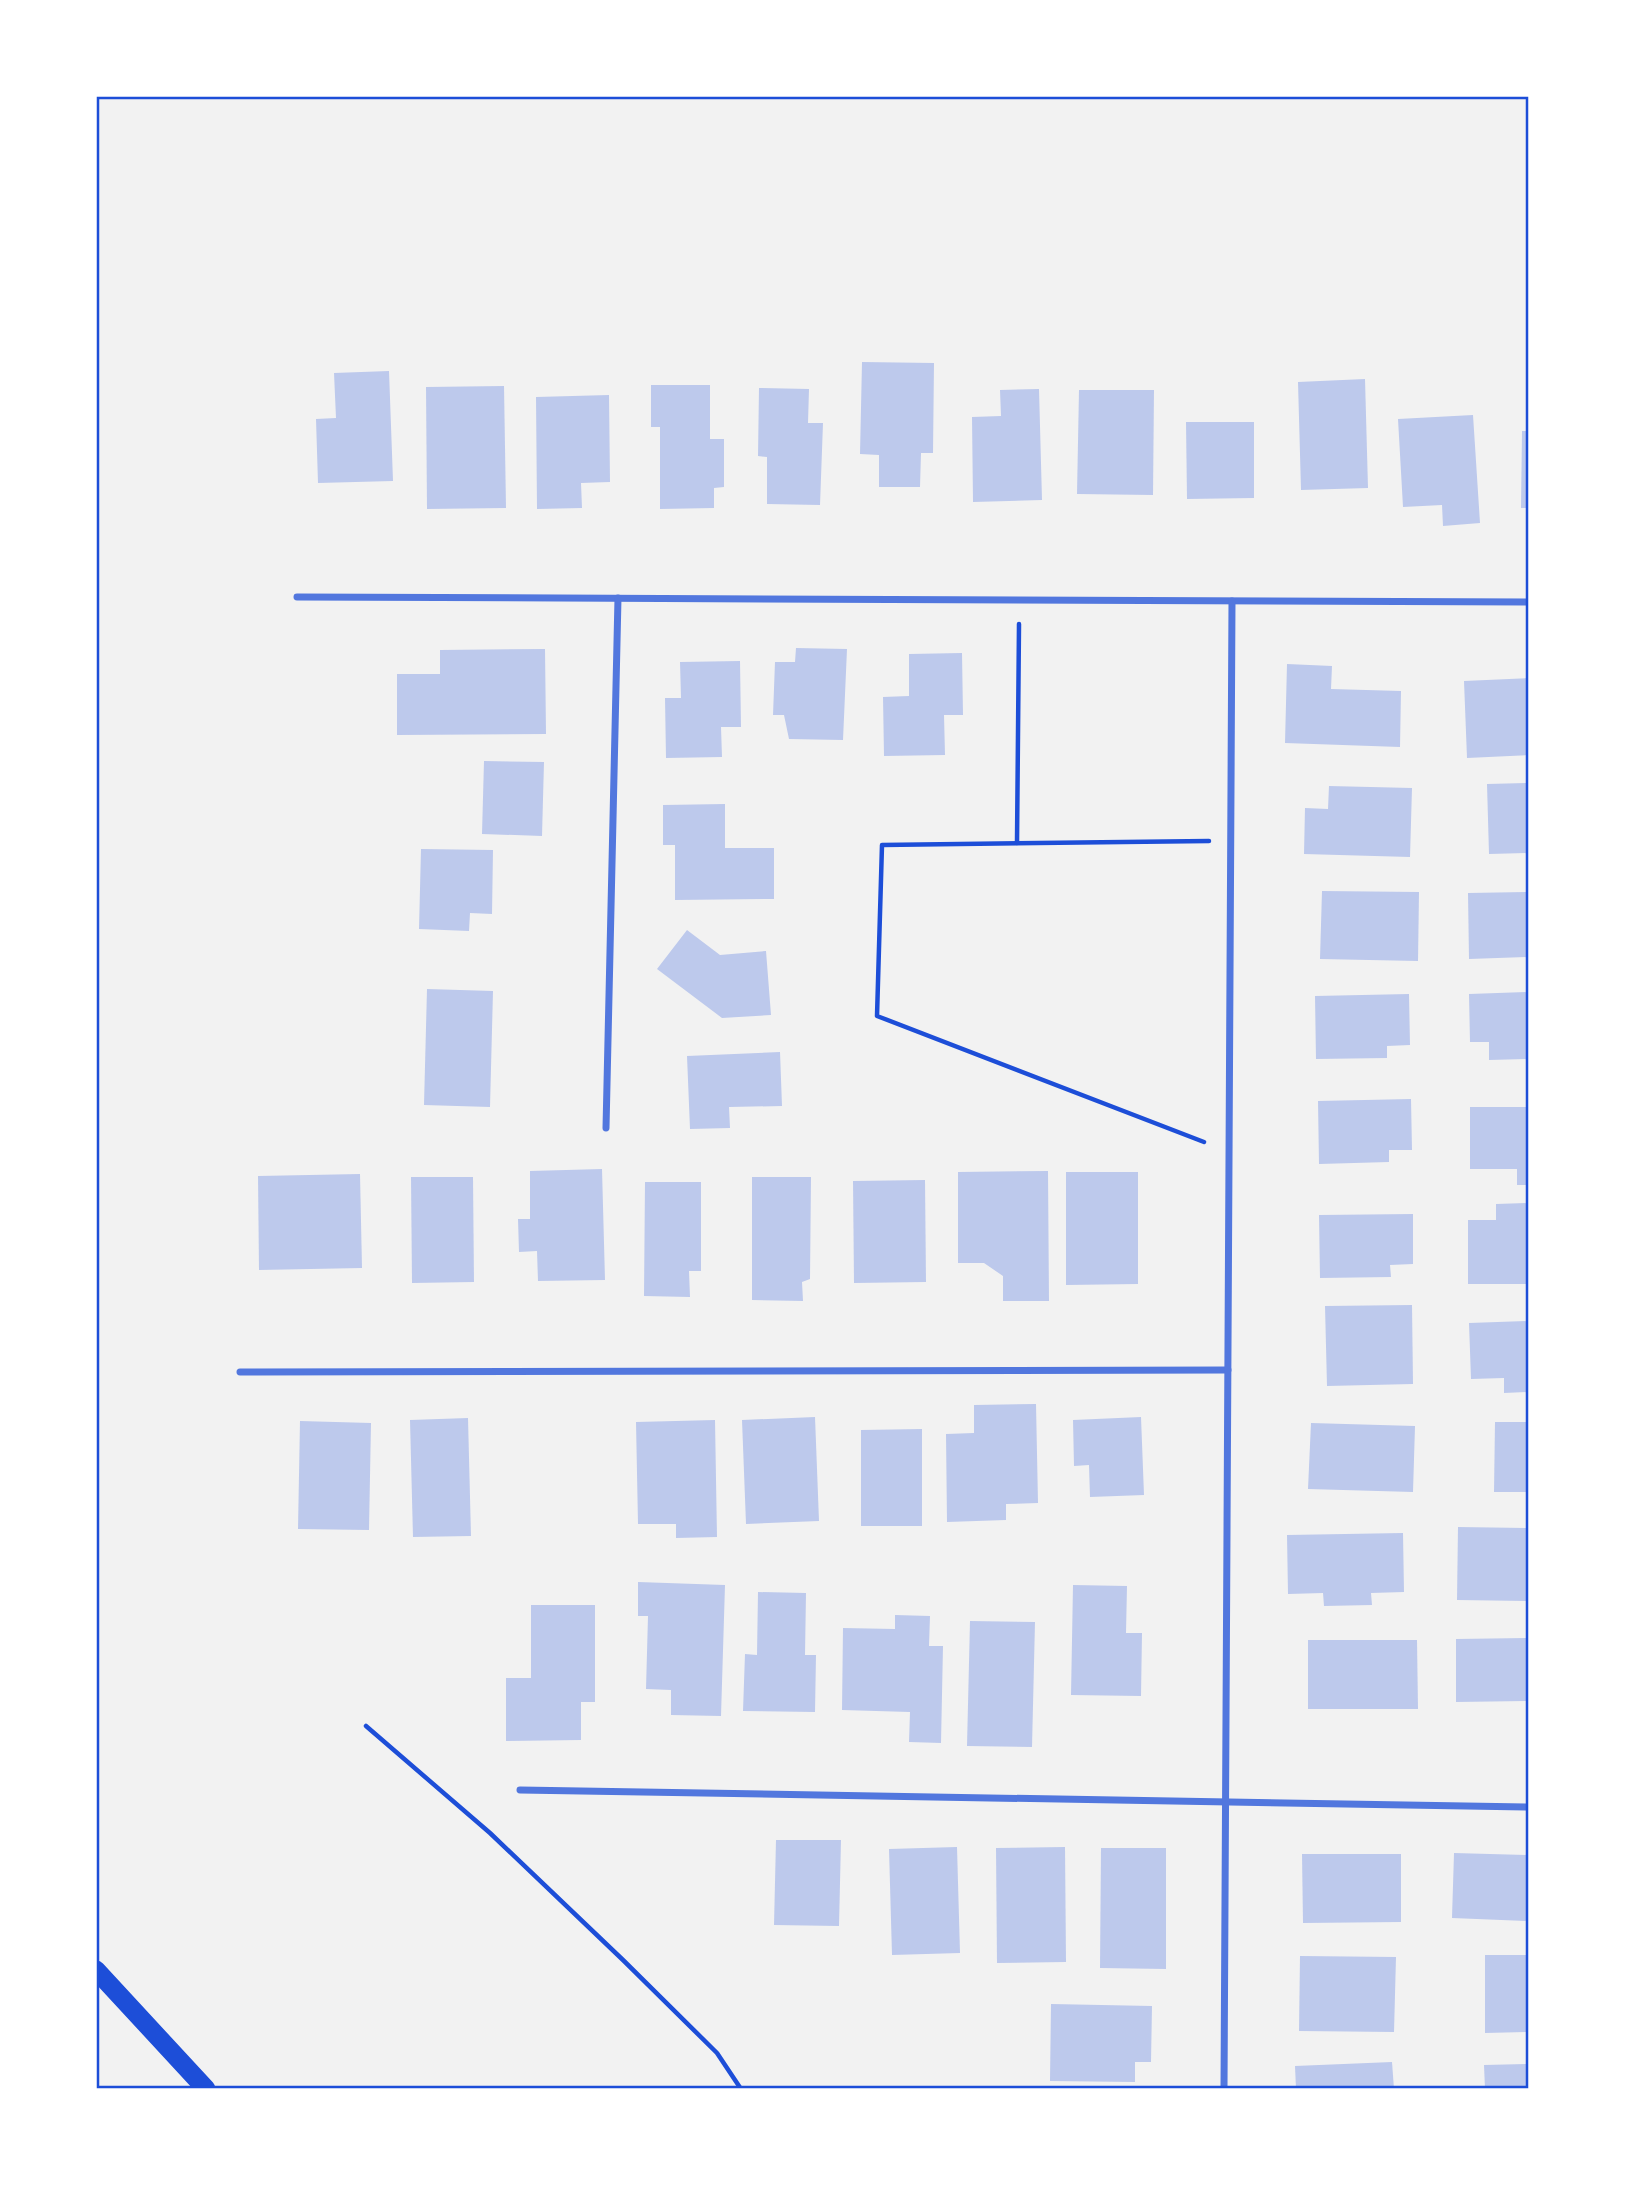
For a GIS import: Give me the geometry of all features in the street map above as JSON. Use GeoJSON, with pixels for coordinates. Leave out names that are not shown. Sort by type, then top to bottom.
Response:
{"type":"FeatureCollection","features":[{"type":"Feature","properties":{"kind":"highway"},"geometry":{"type":"LineString","coordinates":[[96,1970],[206,2089]]}},
{"type":"Feature","properties":{"kind":"street"},"geometry":{"type":"LineString","coordinates":[[297,597],[1529,602]]}},
{"type":"Feature","properties":{"kind":"street"},"geometry":{"type":"LineString","coordinates":[[606,1128],[618,598]]}},
{"type":"Feature","properties":{"kind":"street"},"geometry":{"type":"LineString","coordinates":[[1224,2089],[1232,601]]}},
{"type":"Feature","properties":{"kind":"street"},"geometry":{"type":"LineString","coordinates":[[240,1372],[1228,1370]]}},
{"type":"Feature","properties":{"kind":"street"},"geometry":{"type":"LineString","coordinates":[[520,1790],[1529,1807]]}},
{"type":"Feature","properties":{"kind":"path"},"geometry":{"type":"LineString","coordinates":[[1017,843],[1020,600]]}},
{"type":"Feature","properties":{"kind":"path"},"geometry":{"type":"LineString","coordinates":[[1229,1152],[877,1016],[882,845],[1231,841]]}},
{"type":"Feature","properties":{"kind":"path"},"geometry":{"type":"LineString","coordinates":[[366,1726],[489,1833],[623,1960],[717,2053],[741,2089]]}},
{"type":"Feature","properties":{"kind":"building"},"geometry":{"type":"Polygon","coordinates":[[[862,362],[934,363],[933,453],[921,453],[920,487],[879,487],[879,455],[860,454],[862,362]]]}},
{"type":"Feature","properties":{"kind":"building"},"geometry":{"type":"Polygon","coordinates":[[[389,371],[393,481],[318,483],[316,419],[336,418],[334,373],[389,371]]]}},
{"type":"Feature","properties":{"kind":"building"},"geometry":{"type":"Polygon","coordinates":[[[1365,379],[1368,488],[1301,490],[1298,382],[1365,379]]]}},
{"type":"Feature","properties":{"kind":"building"},"geometry":{"type":"Polygon","coordinates":[[[651,385],[710,385],[710,439],[724,439],[724,487],[714,488],[714,508],[660,509],[660,427],[651,427],[651,385]]]}},
{"type":"Feature","properties":{"kind":"building"},"geometry":{"type":"Polygon","coordinates":[[[504,386],[506,508],[427,509],[426,387],[504,386]]]}},
{"type":"Feature","properties":{"kind":"building"},"geometry":{"type":"Polygon","coordinates":[[[759,388],[809,389],[808,423],[823,423],[820,505],[767,504],[767,457],[758,456],[759,388]]]}},
{"type":"Feature","properties":{"kind":"building"},"geometry":{"type":"Polygon","coordinates":[[[1039,389],[1042,500],[973,502],[972,417],[1001,416],[1000,390],[1039,389]]]}},
{"type":"Feature","properties":{"kind":"building"},"geometry":{"type":"Polygon","coordinates":[[[1079,390],[1154,390],[1153,495],[1077,494],[1079,390]]]}},
{"type":"Feature","properties":{"kind":"building"},"geometry":{"type":"Polygon","coordinates":[[[609,395],[610,482],[581,483],[582,508],[537,509],[536,397],[609,395]]]}},
{"type":"Feature","properties":{"kind":"building"},"geometry":{"type":"Polygon","coordinates":[[[1473,415],[1480,523],[1443,526],[1442,505],[1403,507],[1398,419],[1473,415]]]}},
{"type":"Feature","properties":{"kind":"building"},"geometry":{"type":"Polygon","coordinates":[[[1186,422],[1254,422],[1254,498],[1187,499],[1186,422]]]}},
{"type":"Feature","properties":{"kind":"building"},"geometry":{"type":"Polygon","coordinates":[[[1522,431],[1529,431],[1529,508],[1521,508],[1522,431]]]}},
{"type":"Feature","properties":{"kind":"building"},"geometry":{"type":"Polygon","coordinates":[[[796,648],[847,649],[843,740],[789,739],[784,715],[773,715],[775,662],[795,662],[796,648]]]}},
{"type":"Feature","properties":{"kind":"building"},"geometry":{"type":"Polygon","coordinates":[[[545,649],[546,734],[397,735],[397,674],[440,674],[440,650],[545,649]]]}},
{"type":"Feature","properties":{"kind":"building"},"geometry":{"type":"Polygon","coordinates":[[[962,653],[963,715],[944,715],[945,755],[884,756],[883,697],[909,696],[909,654],[962,653]]]}},
{"type":"Feature","properties":{"kind":"building"},"geometry":{"type":"Polygon","coordinates":[[[740,661],[741,727],[721,727],[722,757],[666,758],[665,698],[681,698],[680,662],[740,661]]]}},
{"type":"Feature","properties":{"kind":"building"},"geometry":{"type":"Polygon","coordinates":[[[1287,664],[1332,666],[1331,689],[1401,691],[1400,747],[1285,743],[1287,664]]]}},
{"type":"Feature","properties":{"kind":"building"},"geometry":{"type":"Polygon","coordinates":[[[1529,678],[1529,755],[1467,758],[1464,681],[1529,678]]]}},
{"type":"Feature","properties":{"kind":"building"},"geometry":{"type":"Polygon","coordinates":[[[484,761],[544,762],[542,836],[482,834],[484,761]]]}},
{"type":"Feature","properties":{"kind":"building"},"geometry":{"type":"Polygon","coordinates":[[[1529,783],[1529,853],[1489,854],[1487,784],[1529,783]]]}},
{"type":"Feature","properties":{"kind":"building"},"geometry":{"type":"Polygon","coordinates":[[[1329,786],[1412,788],[1410,857],[1304,854],[1305,808],[1328,809],[1329,786]]]}},
{"type":"Feature","properties":{"kind":"building"},"geometry":{"type":"Polygon","coordinates":[[[725,804],[725,848],[774,848],[774,899],[675,900],[675,845],[663,845],[663,805],[725,804]]]}},
{"type":"Feature","properties":{"kind":"building"},"geometry":{"type":"Polygon","coordinates":[[[421,849],[493,850],[492,914],[470,913],[469,931],[419,929],[421,849]]]}},
{"type":"Feature","properties":{"kind":"building"},"geometry":{"type":"Polygon","coordinates":[[[1322,891],[1419,892],[1418,961],[1320,959],[1322,891]]]}},
{"type":"Feature","properties":{"kind":"building"},"geometry":{"type":"Polygon","coordinates":[[[1529,892],[1529,957],[1469,959],[1468,893],[1529,892]]]}},
{"type":"Feature","properties":{"kind":"building"},"geometry":{"type":"Polygon","coordinates":[[[687,930],[720,955],[766,951],[771,1015],[722,1018],[657,969],[687,930]]]}},
{"type":"Feature","properties":{"kind":"building"},"geometry":{"type":"Polygon","coordinates":[[[427,989],[493,991],[490,1107],[424,1105],[427,989]]]}},
{"type":"Feature","properties":{"kind":"building"},"geometry":{"type":"Polygon","coordinates":[[[1529,992],[1529,1059],[1489,1060],[1489,1042],[1470,1042],[1469,994],[1529,992]]]}},
{"type":"Feature","properties":{"kind":"building"},"geometry":{"type":"Polygon","coordinates":[[[1409,994],[1410,1045],[1387,1046],[1387,1058],[1316,1059],[1315,996],[1409,994]]]}},
{"type":"Feature","properties":{"kind":"building"},"geometry":{"type":"Polygon","coordinates":[[[780,1052],[782,1106],[729,1107],[730,1128],[690,1129],[687,1056],[780,1052]]]}},
{"type":"Feature","properties":{"kind":"building"},"geometry":{"type":"Polygon","coordinates":[[[1411,1099],[1412,1150],[1389,1150],[1389,1162],[1319,1164],[1318,1101],[1411,1099]]]}},
{"type":"Feature","properties":{"kind":"building"},"geometry":{"type":"Polygon","coordinates":[[[1470,1107],[1529,1107],[1529,1185],[1517,1185],[1517,1169],[1470,1169],[1470,1107]]]}},
{"type":"Feature","properties":{"kind":"building"},"geometry":{"type":"Polygon","coordinates":[[[602,1169],[605,1280],[538,1281],[537,1251],[519,1252],[518,1219],[530,1219],[530,1171],[602,1169]]]}},
{"type":"Feature","properties":{"kind":"building"},"geometry":{"type":"Polygon","coordinates":[[[1048,1171],[1049,1301],[1003,1301],[1003,1276],[984,1263],[958,1263],[958,1172],[1048,1171]]]}},
{"type":"Feature","properties":{"kind":"building"},"geometry":{"type":"Polygon","coordinates":[[[1066,1172],[1138,1172],[1138,1284],[1066,1285],[1066,1172]]]}},
{"type":"Feature","properties":{"kind":"building"},"geometry":{"type":"Polygon","coordinates":[[[360,1174],[362,1268],[259,1270],[258,1176],[360,1174]]]}},
{"type":"Feature","properties":{"kind":"building"},"geometry":{"type":"Polygon","coordinates":[[[411,1177],[473,1177],[474,1282],[412,1283],[411,1177]]]}},
{"type":"Feature","properties":{"kind":"building"},"geometry":{"type":"Polygon","coordinates":[[[752,1177],[811,1177],[810,1279],[802,1282],[803,1301],[752,1300],[752,1177]]]}},
{"type":"Feature","properties":{"kind":"building"},"geometry":{"type":"Polygon","coordinates":[[[925,1180],[926,1282],[854,1283],[853,1181],[925,1180]]]}},
{"type":"Feature","properties":{"kind":"building"},"geometry":{"type":"Polygon","coordinates":[[[645,1182],[701,1182],[701,1271],[689,1271],[690,1297],[644,1296],[645,1182]]]}},
{"type":"Feature","properties":{"kind":"building"},"geometry":{"type":"Polygon","coordinates":[[[1529,1203],[1529,1284],[1468,1284],[1468,1220],[1496,1220],[1496,1204],[1529,1203]]]}},
{"type":"Feature","properties":{"kind":"building"},"geometry":{"type":"Polygon","coordinates":[[[1413,1214],[1413,1264],[1390,1265],[1391,1277],[1320,1278],[1319,1215],[1413,1214]]]}},
{"type":"Feature","properties":{"kind":"building"},"geometry":{"type":"Polygon","coordinates":[[[1412,1305],[1413,1384],[1327,1386],[1325,1306],[1412,1305]]]}},
{"type":"Feature","properties":{"kind":"building"},"geometry":{"type":"Polygon","coordinates":[[[1529,1321],[1529,1392],[1504,1393],[1504,1378],[1471,1379],[1469,1323],[1529,1321]]]}},
{"type":"Feature","properties":{"kind":"building"},"geometry":{"type":"Polygon","coordinates":[[[1036,1404],[1038,1503],[1006,1504],[1006,1520],[947,1522],[946,1434],[974,1433],[974,1405],[1036,1404]]]}},
{"type":"Feature","properties":{"kind":"building"},"geometry":{"type":"Polygon","coordinates":[[[815,1417],[819,1521],[746,1524],[742,1420],[815,1417]]]}},
{"type":"Feature","properties":{"kind":"building"},"geometry":{"type":"Polygon","coordinates":[[[1141,1417],[1144,1495],[1090,1497],[1089,1465],[1074,1466],[1073,1420],[1141,1417]]]}},
{"type":"Feature","properties":{"kind":"building"},"geometry":{"type":"Polygon","coordinates":[[[468,1418],[471,1536],[413,1537],[410,1420],[468,1418]]]}},
{"type":"Feature","properties":{"kind":"building"},"geometry":{"type":"Polygon","coordinates":[[[715,1420],[717,1537],[676,1538],[676,1524],[638,1524],[636,1422],[715,1420]]]}},
{"type":"Feature","properties":{"kind":"building"},"geometry":{"type":"Polygon","coordinates":[[[300,1421],[371,1423],[369,1530],[298,1529],[300,1421]]]}},
{"type":"Feature","properties":{"kind":"building"},"geometry":{"type":"Polygon","coordinates":[[[1495,1422],[1529,1422],[1529,1492],[1494,1492],[1495,1422]]]}},
{"type":"Feature","properties":{"kind":"building"},"geometry":{"type":"Polygon","coordinates":[[[1311,1423],[1415,1426],[1413,1492],[1308,1489],[1311,1423]]]}},
{"type":"Feature","properties":{"kind":"building"},"geometry":{"type":"Polygon","coordinates":[[[922,1429],[922,1526],[861,1526],[861,1430],[922,1429]]]}},
{"type":"Feature","properties":{"kind":"building"},"geometry":{"type":"Polygon","coordinates":[[[1458,1527],[1529,1528],[1529,1601],[1457,1600],[1458,1527]]]}},
{"type":"Feature","properties":{"kind":"building"},"geometry":{"type":"Polygon","coordinates":[[[1403,1533],[1404,1592],[1371,1593],[1372,1605],[1324,1606],[1323,1593],[1288,1594],[1287,1535],[1403,1533]]]}},
{"type":"Feature","properties":{"kind":"building"},"geometry":{"type":"Polygon","coordinates":[[[638,1582],[725,1585],[721,1716],[671,1715],[671,1690],[646,1689],[648,1616],[638,1616],[638,1582]]]}},
{"type":"Feature","properties":{"kind":"building"},"geometry":{"type":"Polygon","coordinates":[[[1073,1585],[1127,1586],[1126,1633],[1142,1633],[1141,1696],[1071,1695],[1073,1585]]]}},
{"type":"Feature","properties":{"kind":"building"},"geometry":{"type":"Polygon","coordinates":[[[758,1592],[806,1593],[805,1655],[816,1655],[815,1712],[743,1711],[745,1654],[757,1655],[758,1592]]]}},
{"type":"Feature","properties":{"kind":"building"},"geometry":{"type":"Polygon","coordinates":[[[531,1605],[595,1605],[595,1702],[581,1702],[581,1740],[506,1741],[506,1678],[531,1678],[531,1605]]]}},
{"type":"Feature","properties":{"kind":"building"},"geometry":{"type":"Polygon","coordinates":[[[895,1615],[930,1616],[929,1646],[943,1646],[941,1743],[909,1742],[910,1712],[842,1710],[843,1628],[895,1629],[895,1615]]]}},
{"type":"Feature","properties":{"kind":"building"},"geometry":{"type":"Polygon","coordinates":[[[970,1621],[1035,1622],[1032,1747],[967,1746],[970,1621]]]}},
{"type":"Feature","properties":{"kind":"building"},"geometry":{"type":"Polygon","coordinates":[[[1529,1638],[1529,1701],[1456,1702],[1456,1639],[1529,1638]]]}},
{"type":"Feature","properties":{"kind":"building"},"geometry":{"type":"Polygon","coordinates":[[[1308,1640],[1417,1640],[1418,1709],[1308,1709],[1308,1640]]]}},
{"type":"Feature","properties":{"kind":"building"},"geometry":{"type":"Polygon","coordinates":[[[776,1840],[841,1840],[839,1926],[774,1925],[776,1840]]]}},
{"type":"Feature","properties":{"kind":"building"},"geometry":{"type":"Polygon","coordinates":[[[957,1847],[960,1953],[892,1955],[889,1849],[957,1847]]]}},
{"type":"Feature","properties":{"kind":"building"},"geometry":{"type":"Polygon","coordinates":[[[1065,1847],[1066,1962],[997,1963],[996,1848],[1065,1847]]]}},
{"type":"Feature","properties":{"kind":"building"},"geometry":{"type":"Polygon","coordinates":[[[1101,1848],[1166,1848],[1166,1969],[1100,1968],[1101,1848]]]}},
{"type":"Feature","properties":{"kind":"building"},"geometry":{"type":"Polygon","coordinates":[[[1454,1853],[1529,1855],[1529,1921],[1452,1918],[1454,1853]]]}},
{"type":"Feature","properties":{"kind":"building"},"geometry":{"type":"Polygon","coordinates":[[[1302,1854],[1401,1854],[1401,1922],[1303,1923],[1302,1854]]]}},
{"type":"Feature","properties":{"kind":"building"},"geometry":{"type":"Polygon","coordinates":[[[1485,1955],[1529,1955],[1529,2032],[1485,2033],[1485,1955]]]}},
{"type":"Feature","properties":{"kind":"building"},"geometry":{"type":"Polygon","coordinates":[[[1300,1956],[1396,1957],[1394,2032],[1299,2031],[1300,1956]]]}},
{"type":"Feature","properties":{"kind":"building"},"geometry":{"type":"Polygon","coordinates":[[[1051,2004],[1152,2006],[1151,2062],[1135,2062],[1135,2082],[1050,2081],[1051,2004]]]}},
{"type":"Feature","properties":{"kind":"building"},"geometry":{"type":"Polygon","coordinates":[[[1392,2062],[1394,2089],[1296,2089],[1295,2066],[1392,2062]]]}},
{"type":"Feature","properties":{"kind":"building"},"geometry":{"type":"Polygon","coordinates":[[[1529,2064],[1529,2089],[1485,2089],[1484,2065],[1529,2064]]]}}]}
